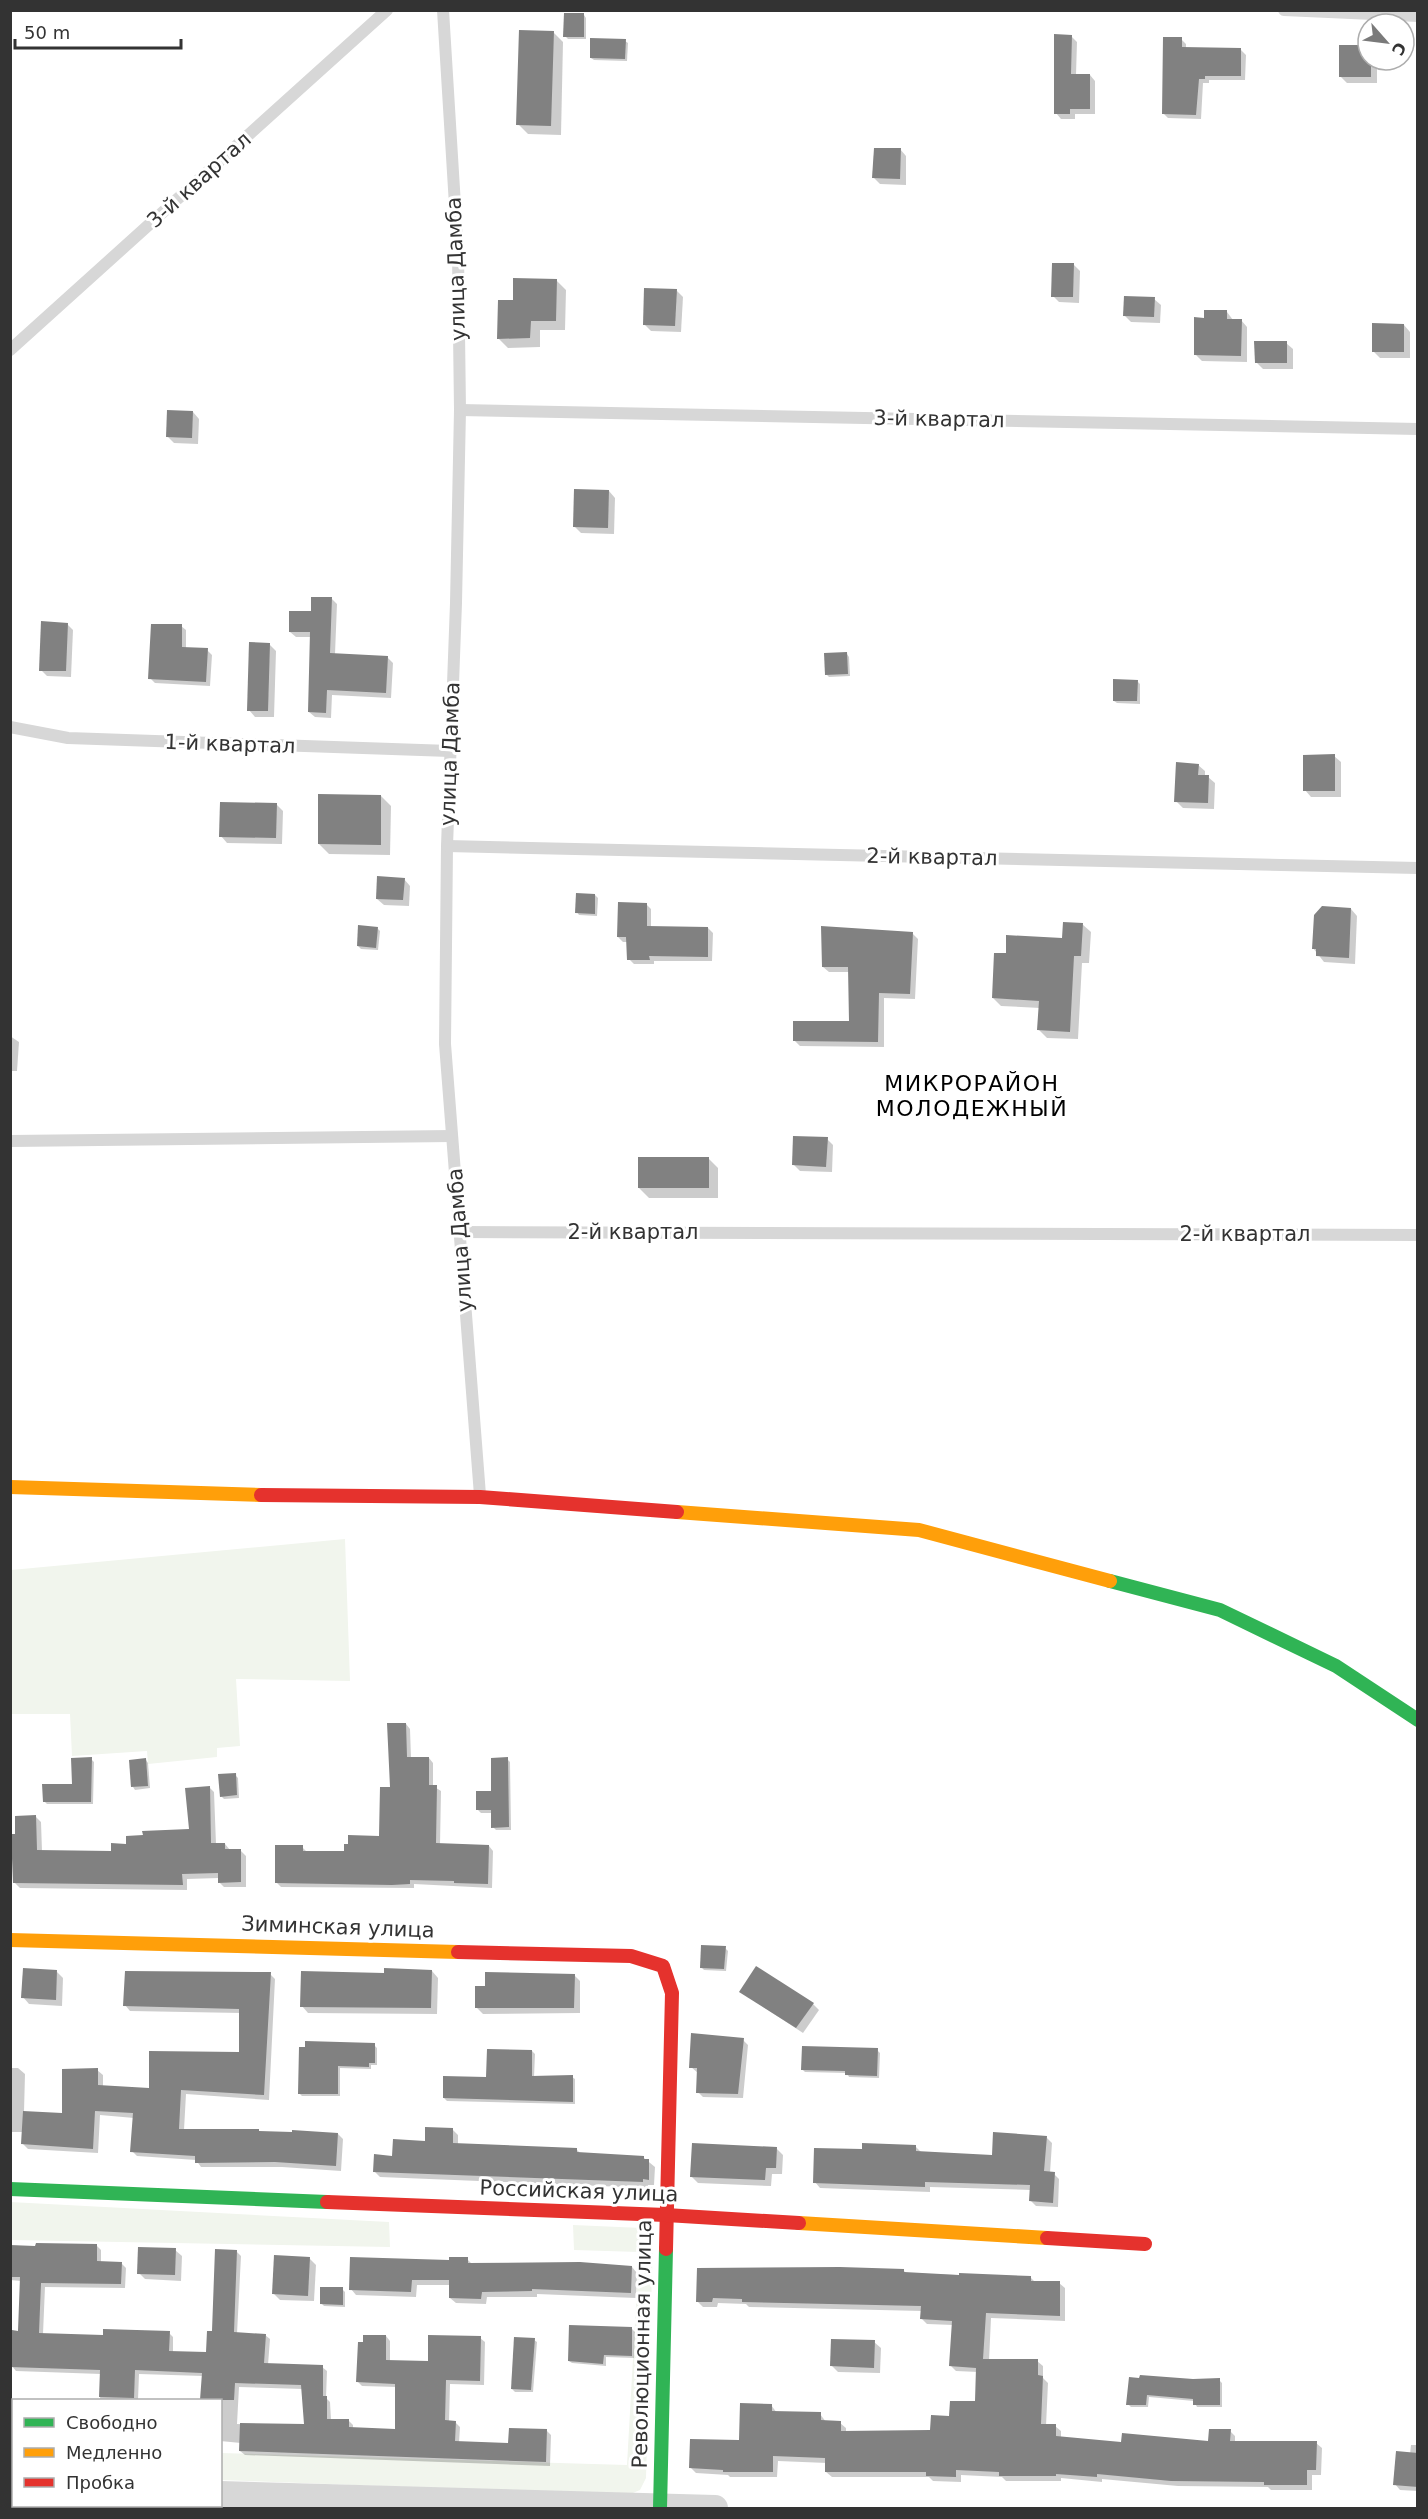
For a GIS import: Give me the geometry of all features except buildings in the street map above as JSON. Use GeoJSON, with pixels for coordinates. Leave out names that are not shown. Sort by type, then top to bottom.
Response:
{"type":"FeatureCollection","features":[{"type":"Feature","properties":{"kind":"street"},"geometry":{"type":"LineString","coordinates":[[10,1487],[197,1494],[480,1497],[919,1530],[1220,1610],[1336,1666],[1418,1720]]}},
{"type":"Feature","properties":{"kind":"street","name":"Зиминская улица"},"geometry":{"type":"LineString","coordinates":[[10,1940],[631,1956],[663,1966]]}},
{"type":"Feature","properties":{"kind":"street","name":"Революционная улица"},"geometry":{"type":"LineString","coordinates":[[660,2507],[672,1993],[663,1966]]}},
{"type":"Feature","properties":{"kind":"street","name":"Российская улица"},"geometry":{"type":"LineString","coordinates":[[10,2189],[666,2215],[1145,2244]]}},
{"type":"Feature","properties":{"kind":"street"},"geometry":{"type":"LineString","coordinates":[[222,2494],[715,2508]]}},
{"type":"Feature","properties":{"kind":"lane","name":"3-й квартал"},"geometry":{"type":"LineString","coordinates":[[10,350],[387,10]]}},
{"type":"Feature","properties":{"kind":"lane","name":"улица Дамба"},"geometry":{"type":"LineString","coordinates":[[443,10],[458,254],[460,410],[447,846],[445,1044],[480,1497]]}},
{"type":"Feature","properties":{"kind":"lane"},"geometry":{"type":"LineString","coordinates":[[1284,10],[1418,16]]}},
{"type":"Feature","properties":{"kind":"lane","name":"3-й квартал"},"geometry":{"type":"LineString","coordinates":[[460,410],[1418,429]]}},
{"type":"Feature","properties":{"kind":"lane","name":"1-й квартал"},"geometry":{"type":"LineString","coordinates":[[10,728],[68,738],[450,751]]}},
{"type":"Feature","properties":{"kind":"lane","name":"2-й квартал"},"geometry":{"type":"LineString","coordinates":[[447,846],[1418,868]]}},
{"type":"Feature","properties":{"kind":"lane"},"geometry":{"type":"LineString","coordinates":[[10,1141],[452,1136]]}},
{"type":"Feature","properties":{"kind":"lane","name":"2-й квартал"},"geometry":{"type":"LineString","coordinates":[[460,1232],[1418,1235]]}},
{"type":"Feature","properties":{"kind":"shaded area"},"geometry":{"type":"Polygon","coordinates":[[[345,1539],[350,1681],[236,1679],[240,1746],[217,1748],[217,1757],[148,1764],[147,1751],[72,1756],[70,1714],[11,1714],[11,1570],[345,1539]]]}},
{"type":"Feature","properties":{"kind":"shaded area"},"geometry":{"type":"Polygon","coordinates":[[[10,2202],[389,2222],[390,2247],[11,2240],[10,2202]]]}},
{"type":"Feature","properties":{"kind":"shaded area"},"geometry":{"type":"Polygon","coordinates":[[[573,2225],[642,2228],[649,2232],[653,2241],[646,2478],[640,2490],[628,2495],[222,2480],[222,2453],[627,2465],[639,2252],[574,2250],[573,2225]]]}},
{"type":"Feature","properties":{"kind":"shaded area"},"geometry":{"type":"Polygon","coordinates":[[[10,2500],[12,2507],[222,2507],[222,2505],[361,2508],[11,2508],[10,2500]]]}},
{"type":"Feature","properties":{"kind":"traffic: fast"},"geometry":{"type":"LineString","coordinates":[[1110,1581],[1220,1610],[1336,1666],[1418,1720]]}},
{"type":"Feature","properties":{"kind":"traffic: fast"},"geometry":{"type":"LineString","coordinates":[[10,2189],[327,2202]]}},
{"type":"Feature","properties":{"kind":"traffic: fast"},"geometry":{"type":"LineString","coordinates":[[660,2508],[666,2249]]}},
{"type":"Feature","properties":{"kind":"traffic: slow"},"geometry":{"type":"LineString","coordinates":[[10,1487],[261,1495]]}},
{"type":"Feature","properties":{"kind":"traffic: slow"},"geometry":{"type":"LineString","coordinates":[[677,1512],[919,1530],[1110,1581]]}},
{"type":"Feature","properties":{"kind":"traffic: slow"},"geometry":{"type":"LineString","coordinates":[[10,1940],[458,1952]]}},
{"type":"Feature","properties":{"kind":"traffic: slow"},"geometry":{"type":"LineString","coordinates":[[799,2223],[1047,2238]]}},
{"type":"Feature","properties":{"kind":"traffic: jam"},"geometry":{"type":"LineString","coordinates":[[261,1495],[480,1497],[677,1512]]}},
{"type":"Feature","properties":{"kind":"traffic: jam"},"geometry":{"type":"LineString","coordinates":[[458,1952],[631,1956],[663,1966],[672,1993],[666,2249]]}},
{"type":"Feature","properties":{"kind":"traffic: jam"},"geometry":{"type":"LineString","coordinates":[[327,2202],[666,2215],[799,2223]]}},
{"type":"Feature","properties":{"kind":"traffic: jam"},"geometry":{"type":"LineString","coordinates":[[1047,2238],[1145,2244]]}},
{"type":"Feature","properties":{"kind":"district","name":"МИКРОРАЙОН МОЛОДЕЖНЫЙ"},"geometry":{"type":"Point","coordinates":[972,1096]}}]}
